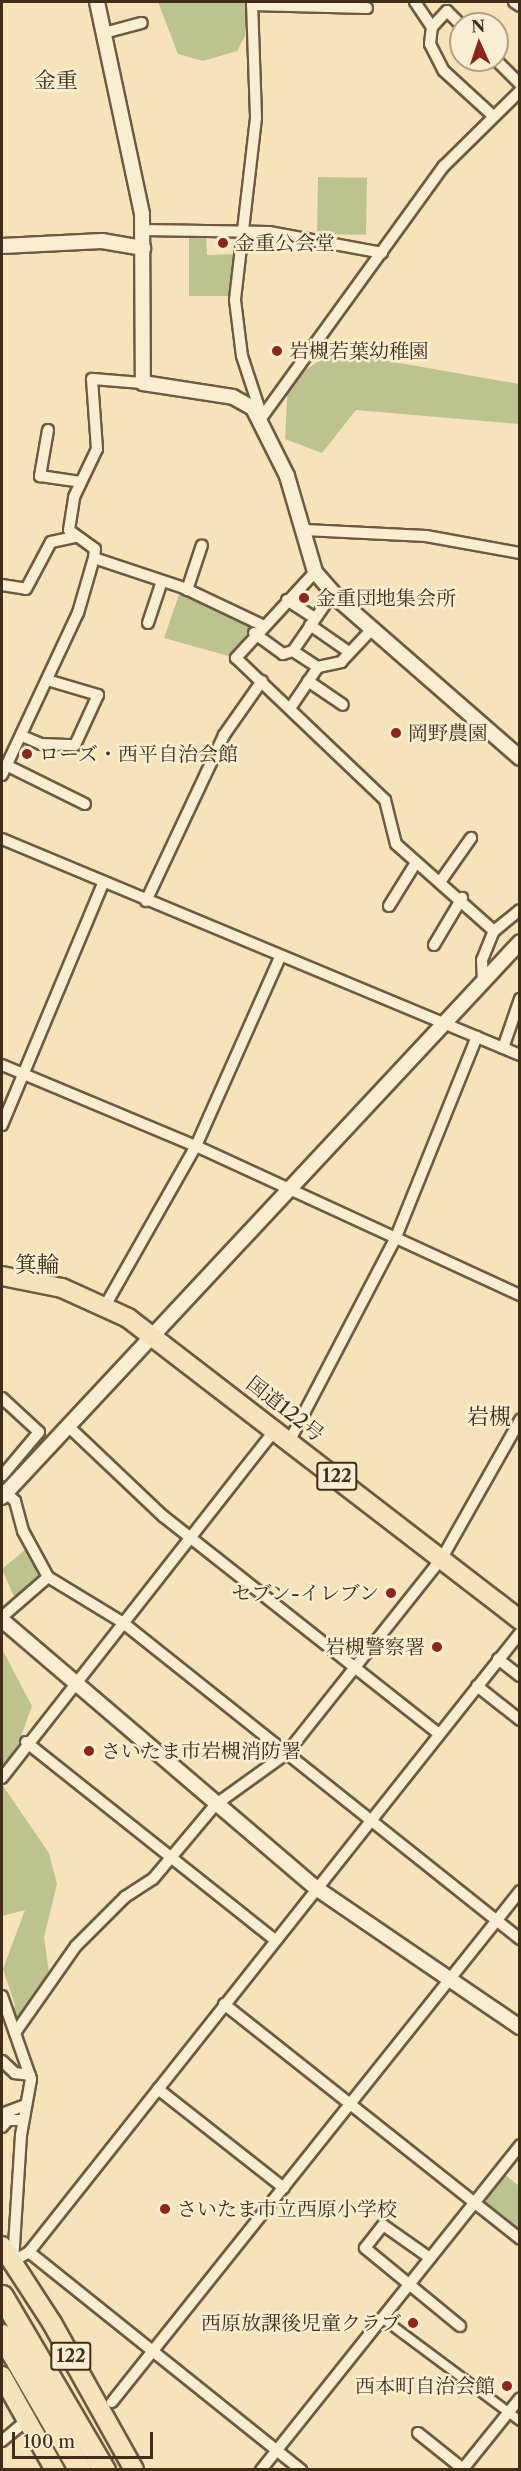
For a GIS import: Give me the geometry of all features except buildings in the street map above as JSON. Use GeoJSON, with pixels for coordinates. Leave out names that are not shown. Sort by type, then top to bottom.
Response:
{"type":"FeatureCollection","features":[{"type":"Feature","properties":{"kind":"highway","name":"国道122号"},"geometry":{"type":"LineString","coordinates":[[2,1276],[62,1288],[105,1306],[152,1335],[519,1620]]}},
{"type":"Feature","properties":{"kind":"highway","name":"122"},"geometry":{"type":"LineString","coordinates":[[2,2246],[13,2261],[134,2469]]}},
{"type":"Feature","properties":{"kind":"highway"},"geometry":{"type":"LineString","coordinates":[[2,2296],[104,2469]]}},
{"type":"Feature","properties":{"kind":"highway"},"geometry":{"type":"LineString","coordinates":[[2,2335],[80,2469]]}},
{"type":"Feature","properties":{"kind":"highway"},"geometry":{"type":"LineString","coordinates":[[2,2376],[55,2469]]}},
{"type":"Feature","properties":{"kind":"street"},"geometry":{"type":"LineString","coordinates":[[97,2],[131,141],[143,230],[143,383]]}},
{"type":"Feature","properties":{"kind":"street"},"geometry":{"type":"LineString","coordinates":[[415,2],[432,27]]}},
{"type":"Feature","properties":{"kind":"street"},"geometry":{"type":"LineString","coordinates":[[514,2],[519,6]]}},
{"type":"Feature","properties":{"kind":"street"},"geometry":{"type":"LineString","coordinates":[[367,8],[350,4],[252,3],[256,118],[235,300],[244,366],[305,530],[315,572],[333,593],[519,758]]}},
{"type":"Feature","properties":{"kind":"street"},"geometry":{"type":"LineString","coordinates":[[448,6],[432,27],[430,44],[444,71],[492,115]]}},
{"type":"Feature","properties":{"kind":"street"},"geometry":{"type":"LineString","coordinates":[[104,33],[142,23]]}},
{"type":"Feature","properties":{"kind":"street"},"geometry":{"type":"LineString","coordinates":[[508,72],[519,84]]}},
{"type":"Feature","properties":{"kind":"street"},"geometry":{"type":"LineString","coordinates":[[262,417],[444,166],[492,115],[515,103],[519,91]]}},
{"type":"Feature","properties":{"kind":"street"},"geometry":{"type":"LineString","coordinates":[[143,230],[244,230],[382,253]]}},
{"type":"Feature","properties":{"kind":"street"},"geometry":{"type":"LineString","coordinates":[[2,246],[102,241],[143,248]]}},
{"type":"Feature","properties":{"kind":"street"},"geometry":{"type":"LineString","coordinates":[[85,804],[4,770],[78,613],[94,558],[95,549],[74,537],[69,530],[81,482],[98,449],[92,379],[143,383],[233,397],[262,417]]}},
{"type":"Feature","properties":{"kind":"street"},"geometry":{"type":"LineString","coordinates":[[48,430],[40,476],[81,482]]}},
{"type":"Feature","properties":{"kind":"street"},"geometry":{"type":"LineString","coordinates":[[305,530],[426,536],[519,553]]}},
{"type":"Feature","properties":{"kind":"street"},"geometry":{"type":"LineString","coordinates":[[2,585],[26,589],[51,542],[74,537]]}},
{"type":"Feature","properties":{"kind":"street"},"geometry":{"type":"LineString","coordinates":[[187,590],[202,545]]}},
{"type":"Feature","properties":{"kind":"street"},"geometry":{"type":"LineString","coordinates":[[94,558],[187,590],[258,629],[283,654],[293,651],[333,593]]}},
{"type":"Feature","properties":{"kind":"street"},"geometry":{"type":"LineString","coordinates":[[315,572],[258,629],[236,658],[291,706],[385,800],[396,844],[415,864],[462,898],[494,931]]}},
{"type":"Feature","properties":{"kind":"street"},"geometry":{"type":"LineString","coordinates":[[148,623],[162,581]]}},
{"type":"Feature","properties":{"kind":"street"},"geometry":{"type":"LineString","coordinates":[[287,600],[349,652]]}},
{"type":"Feature","properties":{"kind":"street"},"geometry":{"type":"LineString","coordinates":[[291,706],[318,667],[341,662],[373,628]]}},
{"type":"Feature","properties":{"kind":"street"},"geometry":{"type":"LineString","coordinates":[[293,651],[318,667]]}},
{"type":"Feature","properties":{"kind":"street"},"geometry":{"type":"LineString","coordinates":[[22,736],[41,744],[75,745],[98,695],[47,680]]}},
{"type":"Feature","properties":{"kind":"street"},"geometry":{"type":"LineString","coordinates":[[146,901],[224,735],[262,681]]}},
{"type":"Feature","properties":{"kind":"street"},"geometry":{"type":"LineString","coordinates":[[308,681],[343,705]]}},
{"type":"Feature","properties":{"kind":"street"},"geometry":{"type":"LineString","coordinates":[[440,882],[471,838]]}},
{"type":"Feature","properties":{"kind":"street"},"geometry":{"type":"LineString","coordinates":[[2,840],[519,1055]]}},
{"type":"Feature","properties":{"kind":"street"},"geometry":{"type":"LineString","coordinates":[[388,906],[415,864]]}},
{"type":"Feature","properties":{"kind":"street"},"geometry":{"type":"LineString","coordinates":[[2,1125],[103,883]]}},
{"type":"Feature","properties":{"kind":"street"},"geometry":{"type":"LineString","coordinates":[[434,945],[462,898]]}},
{"type":"Feature","properties":{"kind":"street"},"geometry":{"type":"LineString","coordinates":[[483,980],[482,960],[494,931],[519,910]]}},
{"type":"Feature","properties":{"kind":"street"},"geometry":{"type":"LineString","coordinates":[[519,942],[3,1493],[15,1501],[23,1531],[48,1577],[122,1622],[519,1939]]}},
{"type":"Feature","properties":{"kind":"street"},"geometry":{"type":"LineString","coordinates":[[105,1306],[196,1146],[280,957]]}},
{"type":"Feature","properties":{"kind":"street"},"geometry":{"type":"LineString","coordinates":[[503,1048],[519,999]]}},
{"type":"Feature","properties":{"kind":"street"},"geometry":{"type":"LineString","coordinates":[[2,1778],[26,1742],[189,1535],[283,1435],[396,1237],[477,1037]]}},
{"type":"Feature","properties":{"kind":"street"},"geometry":{"type":"LineString","coordinates":[[2,1065],[196,1146],[519,1294]]}},
{"type":"Feature","properties":{"kind":"street"},"geometry":{"type":"LineString","coordinates":[[2,1398],[39,1432],[2,1476]]}},
{"type":"Feature","properties":{"kind":"street"},"geometry":{"type":"LineString","coordinates":[[15,2033],[76,1946],[173,1859],[215,1805],[286,1754],[442,1558],[519,1420]]}},
{"type":"Feature","properties":{"kind":"street"},"geometry":{"type":"LineString","coordinates":[[68,1426],[189,1535],[439,1734]]}},
{"type":"Feature","properties":{"kind":"street"},"geometry":{"type":"LineString","coordinates":[[48,1577],[2,1619],[215,1805],[316,1888],[519,2027]]}},
{"type":"Feature","properties":{"kind":"street"},"geometry":{"type":"LineString","coordinates":[[13,2261],[29,2252],[519,1633]]}},
{"type":"Feature","properties":{"kind":"street"},"geometry":{"type":"LineString","coordinates":[[498,1659],[519,1676]]}},
{"type":"Feature","properties":{"kind":"street"},"geometry":{"type":"LineString","coordinates":[[477,1686],[519,1720]]}},
{"type":"Feature","properties":{"kind":"street"},"geometry":{"type":"LineString","coordinates":[[26,1742],[275,1940]]}},
{"type":"Feature","properties":{"kind":"street"},"geometry":{"type":"LineString","coordinates":[[112,2402],[519,1892]]}},
{"type":"Feature","properties":{"kind":"street"},"geometry":{"type":"LineString","coordinates":[[2,1996],[30,2075],[23,2120],[13,2261]]}},
{"type":"Feature","properties":{"kind":"street"},"geometry":{"type":"LineString","coordinates":[[224,2004],[519,2239]]}},
{"type":"Feature","properties":{"kind":"street"},"geometry":{"type":"LineString","coordinates":[[2,2061],[15,2073],[30,2075]]}},
{"type":"Feature","properties":{"kind":"street"},"geometry":{"type":"LineString","coordinates":[[158,2089],[284,2188]]}},
{"type":"Feature","properties":{"kind":"street"},"geometry":{"type":"LineString","coordinates":[[2,2114],[26,2105]]}},
{"type":"Feature","properties":{"kind":"street"},"geometry":{"type":"LineString","coordinates":[[2,2127],[8,2120],[23,2120]]}},
{"type":"Feature","properties":{"kind":"street"},"geometry":{"type":"LineString","coordinates":[[261,2469],[519,2145]]}},
{"type":"Feature","properties":{"kind":"street"},"geometry":{"type":"LineString","coordinates":[[430,2258],[383,2225],[365,2248],[460,2326]]}},
{"type":"Feature","properties":{"kind":"street"},"geometry":{"type":"LineString","coordinates":[[29,2252],[301,2469]]}},
{"type":"Feature","properties":{"kind":"street"},"geometry":{"type":"LineString","coordinates":[[382,2318],[519,2421]]}},
{"type":"Feature","properties":{"kind":"street"},"geometry":{"type":"LineString","coordinates":[[418,2433],[462,2469],[519,2398]]}},
{"type":"Feature","properties":{"kind":"street"},"geometry":{"type":"LineString","coordinates":[[2,2441],[28,2419]]}},
{"type":"Feature","properties":{"kind":"green space"},"geometry":{"type":"Polygon","coordinates":[[[158,2],[249,2],[245,36],[237,51],[203,61],[178,54],[158,2]]]}},
{"type":"Feature","properties":{"kind":"green space"},"geometry":{"type":"Polygon","coordinates":[[[318,177],[367,178],[366,235],[317,234],[318,177]]]}},
{"type":"Feature","properties":{"kind":"green space"},"geometry":{"type":"Polygon","coordinates":[[[189,235],[206,235],[207,255],[236,254],[231,296],[189,296],[189,235]]]}},
{"type":"Feature","properties":{"kind":"green space"},"geometry":{"type":"Polygon","coordinates":[[[332,351],[519,384],[519,424],[356,410],[322,453],[285,439],[288,383],[332,351]]]}},
{"type":"Feature","properties":{"kind":"green space"},"geometry":{"type":"Polygon","coordinates":[[[180,592],[252,625],[232,657],[164,638],[180,592]]]}},
{"type":"Feature","properties":{"kind":"green space"},"geometry":{"type":"Polygon","coordinates":[[[26,1549],[39,1578],[15,1599],[2,1569],[26,1549]]]}},
{"type":"Feature","properties":{"kind":"green space"},"geometry":{"type":"Polygon","coordinates":[[[2,1649],[32,1706],[3,1786],[49,1853],[57,1884],[44,1937],[52,1994],[30,2016],[10,2019],[15,2005],[3,1969],[25,1910],[2,1916],[2,1649]]]}},
{"type":"Feature","properties":{"kind":"green space"},"geometry":{"type":"Polygon","coordinates":[[[503,2173],[519,2186],[519,2234],[481,2203],[503,2173]]]}},
{"type":"Feature","properties":{"kind":"place","name":"金重公会堂"},"geometry":{"type":"Point","coordinates":[223,243]}},
{"type":"Feature","properties":{"kind":"place","name":"岩槻若葉幼稚園"},"geometry":{"type":"Point","coordinates":[277,351]}},
{"type":"Feature","properties":{"kind":"place","name":"金重団地集会所"},"geometry":{"type":"Point","coordinates":[304,598]}},
{"type":"Feature","properties":{"kind":"place","name":"岡野農園"},"geometry":{"type":"Point","coordinates":[396,733]}},
{"type":"Feature","properties":{"kind":"place","name":"ローズ・西平自治会館"},"geometry":{"type":"Point","coordinates":[27,754]}},
{"type":"Feature","properties":{"kind":"place","name":"セブン-イレブン"},"geometry":{"type":"Point","coordinates":[391,1593]}},
{"type":"Feature","properties":{"kind":"place","name":"岩槻警察署"},"geometry":{"type":"Point","coordinates":[437,1647]}},
{"type":"Feature","properties":{"kind":"place","name":"さいたま市岩槻消防署"},"geometry":{"type":"Point","coordinates":[89,1751]}},
{"type":"Feature","properties":{"kind":"place","name":"さいたま市立西原小学校"},"geometry":{"type":"Point","coordinates":[165,2209]}},
{"type":"Feature","properties":{"kind":"place","name":"西原放課後児童クラブ"},"geometry":{"type":"Point","coordinates":[413,2323]}},
{"type":"Feature","properties":{"kind":"place","name":"西本町自治会館"},"geometry":{"type":"Point","coordinates":[507,2386]}},
{"type":"Feature","properties":{"kind":"district","name":"金重"},"geometry":{"type":"Point","coordinates":[56,81]}},
{"type":"Feature","properties":{"kind":"district","name":"箕輪"},"geometry":{"type":"Point","coordinates":[37,1265]}},
{"type":"Feature","properties":{"kind":"district","name":"岩槻"},"geometry":{"type":"Point","coordinates":[489,1417]}}]}
